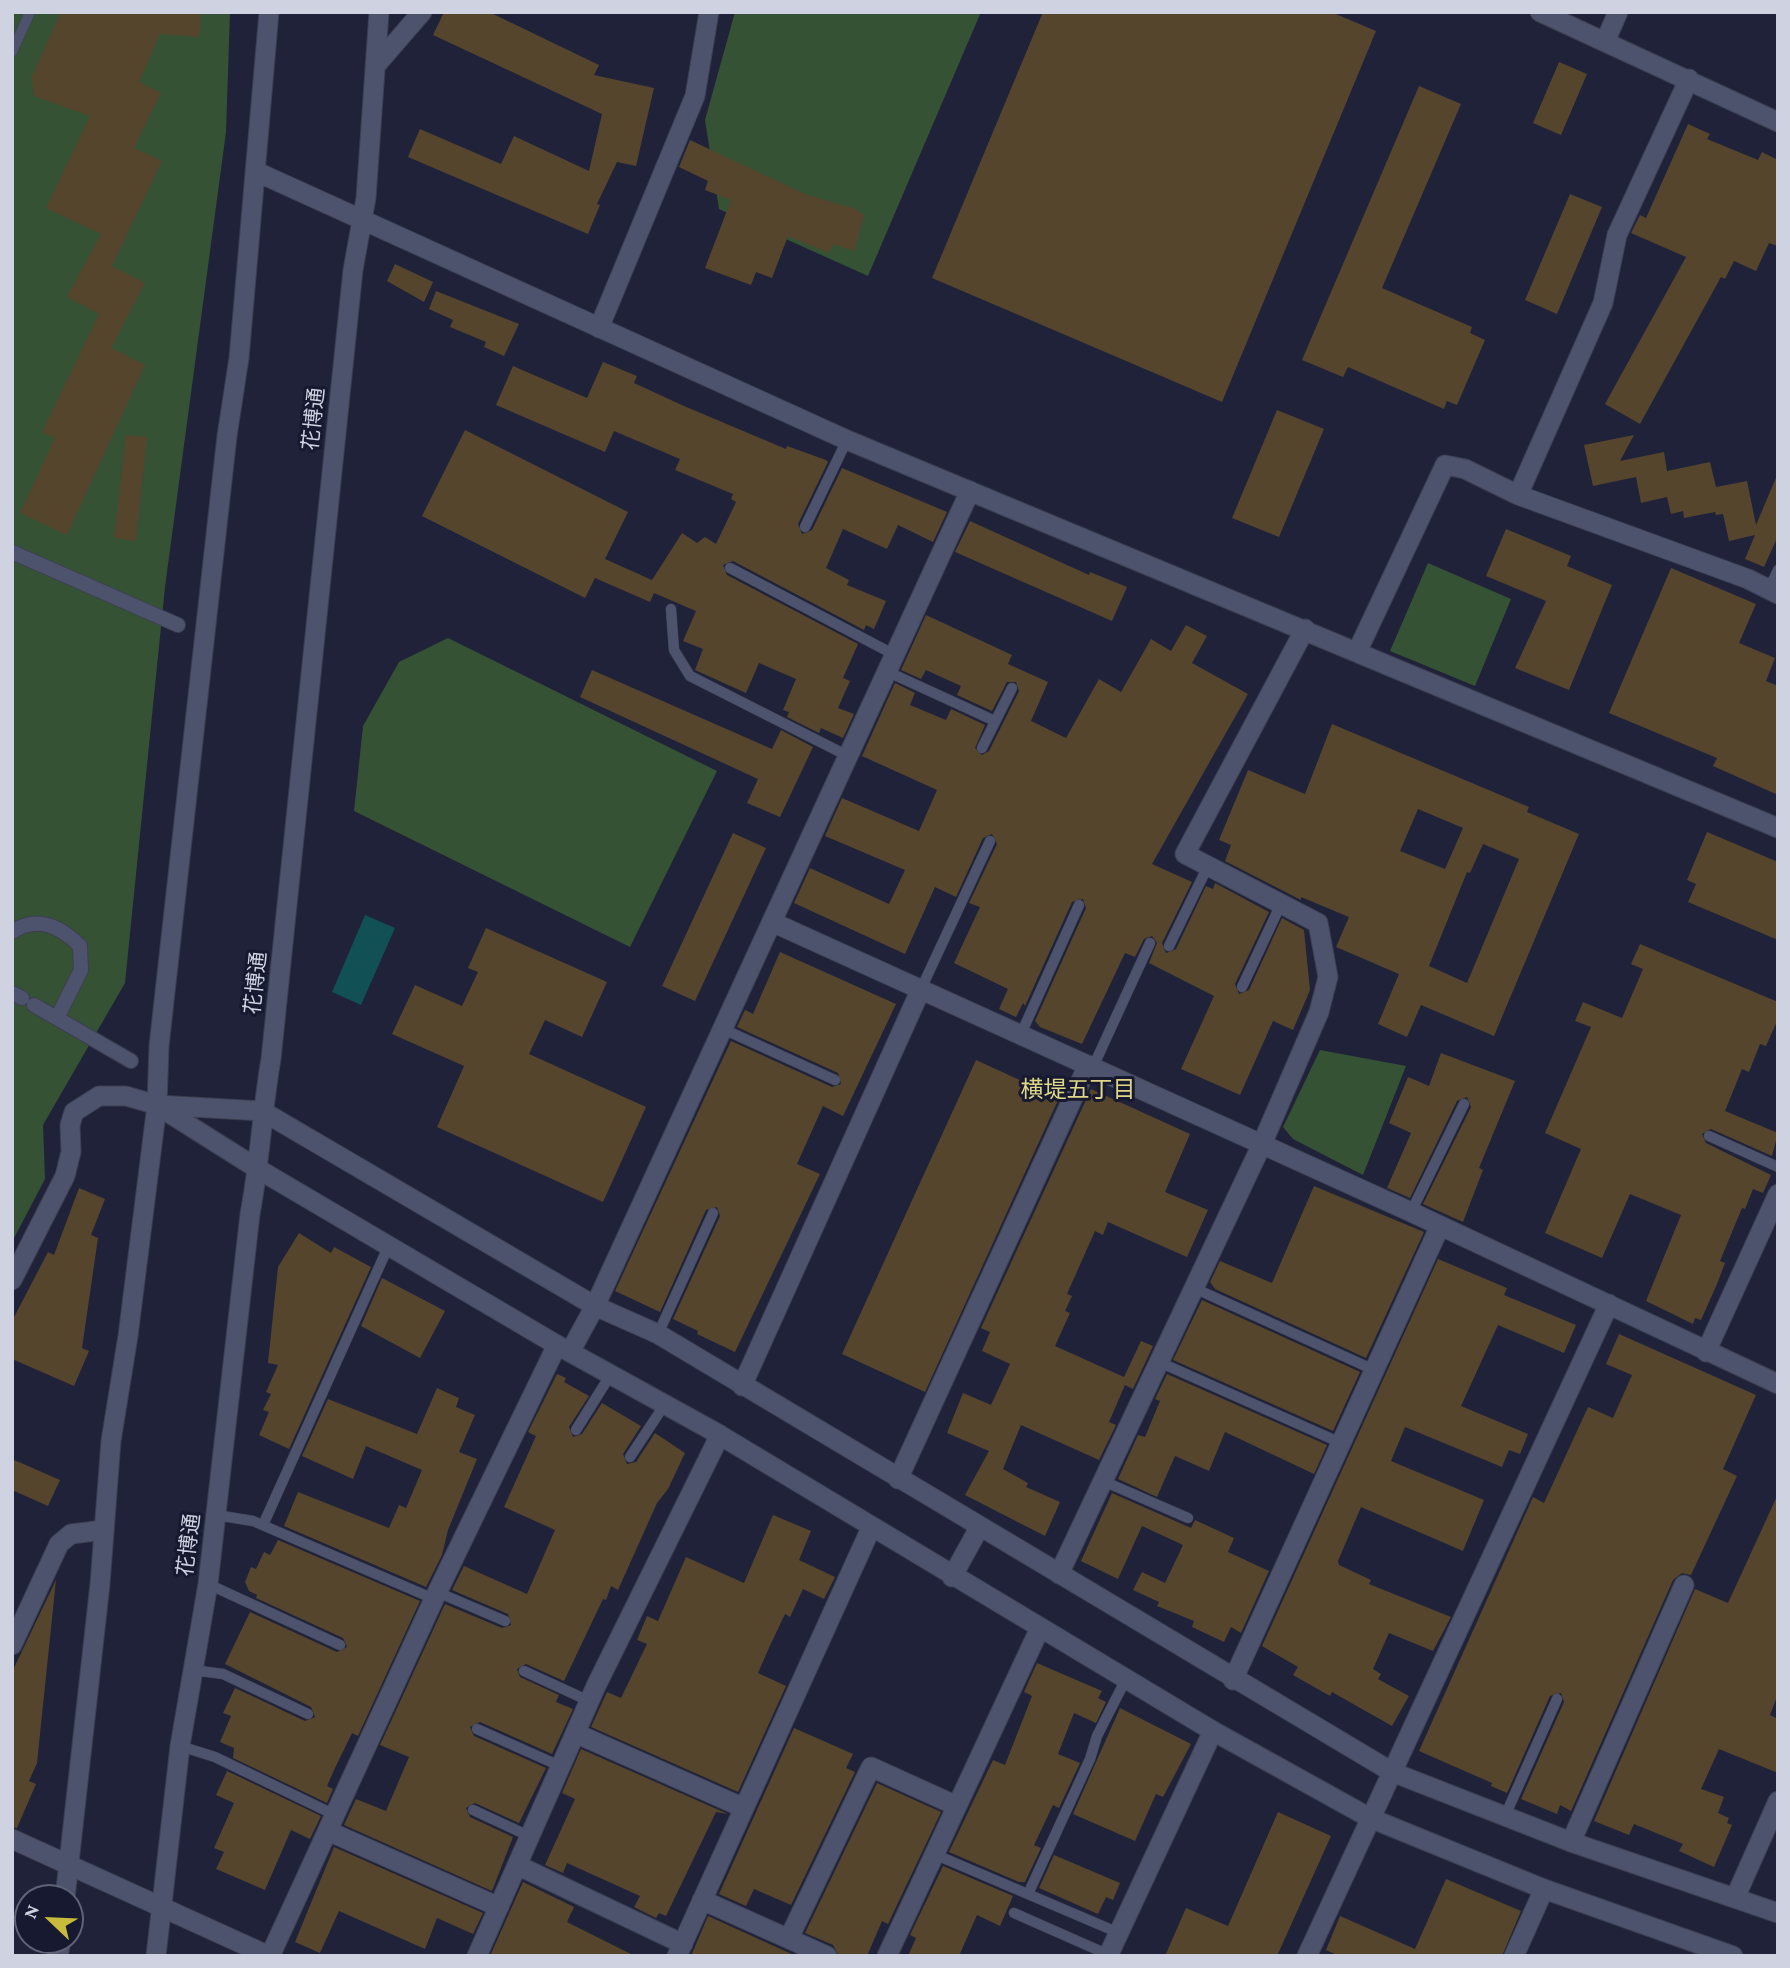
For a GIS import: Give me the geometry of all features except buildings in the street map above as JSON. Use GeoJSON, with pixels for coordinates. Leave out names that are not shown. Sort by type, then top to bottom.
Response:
{"type":"FeatureCollection","features":[{"type":"Feature","properties":{"kind":"street"},"geometry":{"type":"LineString","coordinates":[[67,1884],[111,1441],[128,1336],[157,1105],[159,1046],[227,436],[239,358],[269,12]]}},
{"type":"Feature","properties":{"kind":"street","name":"花博通"},"geometry":{"type":"LineString","coordinates":[[156,1956],[180,1746],[208,1584],[250,1214],[258,1169],[262,1111],[272,1045],[353,270],[363,221],[379,12]]}},
{"type":"Feature","properties":{"kind":"street"},"geometry":{"type":"LineString","coordinates":[[377,64],[422,12]]}},
{"type":"Feature","properties":{"kind":"street"},"geometry":{"type":"LineString","coordinates":[[599,328],[695,96],[709,12]]}},
{"type":"Feature","properties":{"kind":"street"},"geometry":{"type":"LineString","coordinates":[[1540,12],[1778,122]]}},
{"type":"Feature","properties":{"kind":"street"},"geometry":{"type":"LineString","coordinates":[[1605,42],[1618,12]]}},
{"type":"Feature","properties":{"kind":"street"},"geometry":{"type":"LineString","coordinates":[[1518,495],[1604,303],[1617,235],[1689,79]]}},
{"type":"Feature","properties":{"kind":"street"},"geometry":{"type":"LineString","coordinates":[[257,172],[847,440],[1778,828]]}},
{"type":"Feature","properties":{"kind":"street"},"geometry":{"type":"LineString","coordinates":[[1357,652],[1445,465],[1465,469],[1518,495],[1773,591]]}},
{"type":"Feature","properties":{"kind":"street"},"geometry":{"type":"LineString","coordinates":[[12,1839],[269,1956],[435,1596],[563,1348],[595,1306],[889,662],[970,491]]}},
{"type":"Feature","properties":{"kind":"street"},"geometry":{"type":"LineString","coordinates":[[12,552],[178,625]]}},
{"type":"Feature","properties":{"kind":"street"},"geometry":{"type":"LineString","coordinates":[[1059,1574],[1262,1144],[1319,1012],[1328,976],[1318,923],[1185,854],[1305,629]]}},
{"type":"Feature","properties":{"kind":"street"},"geometry":{"type":"LineString","coordinates":[[772,922],[1411,1212],[1778,1384]]}},
{"type":"Feature","properties":{"kind":"street"},"geometry":{"type":"LineString","coordinates":[[12,932],[29,924],[45,923],[70,936],[80,946],[81,970],[57,1018]]}},
{"type":"Feature","properties":{"kind":"street"},"geometry":{"type":"LineString","coordinates":[[742,1385],[921,989]]}},
{"type":"Feature","properties":{"kind":"street"},"geometry":{"type":"LineString","coordinates":[[23,999],[131,1061]]}},
{"type":"Feature","properties":{"kind":"street"},"geometry":{"type":"LineString","coordinates":[[898,1479],[1090,1066]]}},
{"type":"Feature","properties":{"kind":"street"},"geometry":{"type":"LineString","coordinates":[[12,1279],[65,1176],[71,1152],[69,1125],[74,1112],[99,1096],[126,1096],[157,1105],[262,1111],[595,1306],[657,1334],[1233,1680],[1392,1772],[1571,1842],[1778,1913]]}},
{"type":"Feature","properties":{"kind":"street"},"geometry":{"type":"LineString","coordinates":[[157,1105],[258,1169],[563,1348],[720,1435],[952,1577],[1213,1731],[1370,1818],[1709,1952],[1733,1956]]}},
{"type":"Feature","properties":{"kind":"street"},"geometry":{"type":"LineString","coordinates":[[1706,1352],[1778,1194]]}},
{"type":"Feature","properties":{"kind":"street"},"geometry":{"type":"LineString","coordinates":[[1233,1680],[1372,1369],[1440,1226]]}},
{"type":"Feature","properties":{"kind":"street"},"geometry":{"type":"LineString","coordinates":[[1307,1956],[1609,1304]]}},
{"type":"Feature","properties":{"kind":"street"},"geometry":{"type":"LineString","coordinates":[[477,1956],[589,1701],[720,1435]]}},
{"type":"Feature","properties":{"kind":"street"},"geometry":{"type":"LineString","coordinates":[[517,1865],[680,1950],[871,1528]]}},
{"type":"Feature","properties":{"kind":"street"},"geometry":{"type":"LineString","coordinates":[[952,1577],[979,1528]]}},
{"type":"Feature","properties":{"kind":"street"},"geometry":{"type":"LineString","coordinates":[[12,1645],[59,1544],[71,1534],[104,1530]]}},
{"type":"Feature","properties":{"kind":"street"},"geometry":{"type":"LineString","coordinates":[[1571,1842],[1684,1585]]}},
{"type":"Feature","properties":{"kind":"street"},"geometry":{"type":"LineString","coordinates":[[887,1956],[1040,1628]]}},
{"type":"Feature","properties":{"kind":"street"},"geometry":{"type":"LineString","coordinates":[[1109,1955],[1213,1731]]}},
{"type":"Feature","properties":{"kind":"street"},"geometry":{"type":"LineString","coordinates":[[575,1733],[744,1808]]}},
{"type":"Feature","properties":{"kind":"street"},"geometry":{"type":"LineString","coordinates":[[789,1938],[871,1766],[957,1806]]}},
{"type":"Feature","properties":{"kind":"street"},"geometry":{"type":"LineString","coordinates":[[1735,1898],[1778,1801]]}},
{"type":"Feature","properties":{"kind":"street"},"geometry":{"type":"LineString","coordinates":[[331,1823],[499,1907]]}},
{"type":"Feature","properties":{"kind":"street"},"geometry":{"type":"LineString","coordinates":[[1514,1956],[1544,1889]]}},
{"type":"Feature","properties":{"kind":"street"},"geometry":{"type":"LineString","coordinates":[[702,1899],[827,1956]]}},
{"type":"Feature","properties":{"kind":"lane"},"geometry":{"type":"LineString","coordinates":[[12,52],[30,12]]}},
{"type":"Feature","properties":{"kind":"lane"},"geometry":{"type":"LineString","coordinates":[[805,527],[847,440]]}},
{"type":"Feature","properties":{"kind":"lane"},"geometry":{"type":"LineString","coordinates":[[730,569],[995,721]]}},
{"type":"Feature","properties":{"kind":"lane"},"geometry":{"type":"LineString","coordinates":[[1773,591],[1778,570]]}},
{"type":"Feature","properties":{"kind":"lane"},"geometry":{"type":"LineString","coordinates":[[671,609],[674,650],[690,676],[848,756]]}},
{"type":"Feature","properties":{"kind":"lane"},"geometry":{"type":"LineString","coordinates":[[982,748],[1012,688]]}},
{"type":"Feature","properties":{"kind":"lane"},"geometry":{"type":"LineString","coordinates":[[921,989],[990,841]]}},
{"type":"Feature","properties":{"kind":"lane"},"geometry":{"type":"LineString","coordinates":[[1168,946],[1208,866]]}},
{"type":"Feature","properties":{"kind":"lane"},"geometry":{"type":"LineString","coordinates":[[1242,987],[1281,904]]}},
{"type":"Feature","properties":{"kind":"lane"},"geometry":{"type":"LineString","coordinates":[[1021,1034],[1079,905]]}},
{"type":"Feature","properties":{"kind":"lane"},"geometry":{"type":"LineString","coordinates":[[1090,1066],[1150,943]]}},
{"type":"Feature","properties":{"kind":"lane"},"geometry":{"type":"LineString","coordinates":[[723,1029],[835,1080]]}},
{"type":"Feature","properties":{"kind":"lane"},"geometry":{"type":"LineString","coordinates":[[1411,1212],[1464,1104]]}},
{"type":"Feature","properties":{"kind":"lane"},"geometry":{"type":"LineString","coordinates":[[1709,1136],[1778,1167]]}},
{"type":"Feature","properties":{"kind":"lane"},"geometry":{"type":"LineString","coordinates":[[657,1334],[713,1213]]}},
{"type":"Feature","properties":{"kind":"lane"},"geometry":{"type":"LineString","coordinates":[[262,1525],[389,1245]]}},
{"type":"Feature","properties":{"kind":"lane"},"geometry":{"type":"LineString","coordinates":[[1194,1288],[1372,1369]]}},
{"type":"Feature","properties":{"kind":"lane"},"geometry":{"type":"LineString","coordinates":[[1159,1362],[1341,1443]]}},
{"type":"Feature","properties":{"kind":"lane"},"geometry":{"type":"LineString","coordinates":[[576,1430],[611,1374]]}},
{"type":"Feature","properties":{"kind":"lane"},"geometry":{"type":"LineString","coordinates":[[630,1457],[665,1404]]}},
{"type":"Feature","properties":{"kind":"lane"},"geometry":{"type":"LineString","coordinates":[[1103,1481],[1188,1518]]}},
{"type":"Feature","properties":{"kind":"lane"},"geometry":{"type":"LineString","coordinates":[[216,1515],[262,1525],[435,1596],[505,1621]]}},
{"type":"Feature","properties":{"kind":"lane"},"geometry":{"type":"LineString","coordinates":[[208,1584],[340,1644]]}},
{"type":"Feature","properties":{"kind":"lane"},"geometry":{"type":"LineString","coordinates":[[192,1670],[223,1674],[308,1714]]}},
{"type":"Feature","properties":{"kind":"lane"},"geometry":{"type":"LineString","coordinates":[[524,1671],[589,1701]]}},
{"type":"Feature","properties":{"kind":"lane"},"geometry":{"type":"LineString","coordinates":[[1028,1894],[1090,1759],[1097,1736],[1126,1679]]}},
{"type":"Feature","properties":{"kind":"lane"},"geometry":{"type":"LineString","coordinates":[[1505,1816],[1557,1699]]}},
{"type":"Feature","properties":{"kind":"lane"},"geometry":{"type":"LineString","coordinates":[[477,1729],[561,1766]]}},
{"type":"Feature","properties":{"kind":"lane"},"geometry":{"type":"LineString","coordinates":[[180,1746],[215,1757],[331,1823]]}},
{"type":"Feature","properties":{"kind":"lane"},"geometry":{"type":"LineString","coordinates":[[473,1810],[529,1836]]}},
{"type":"Feature","properties":{"kind":"lane"},"geometry":{"type":"LineString","coordinates":[[934,1854],[1119,1933]]}},
{"type":"Feature","properties":{"kind":"lane"},"geometry":{"type":"LineString","coordinates":[[1014,1913],[1109,1955]]}},
{"type":"Feature","properties":{"kind":"shaded area"},"geometry":{"type":"Polygon","coordinates":[[[12,12],[230,12],[226,132],[165,587],[125,983],[43,1125],[45,1179],[12,1242],[12,12]]]}},
{"type":"Feature","properties":{"kind":"shaded area"},"geometry":{"type":"Polygon","coordinates":[[[735,12],[981,12],[868,276],[719,209],[705,120],[735,12]]]}},
{"type":"Feature","properties":{"kind":"shaded area"},"geometry":{"type":"Polygon","coordinates":[[[1428,563],[1511,599],[1475,686],[1390,651],[1428,563]]]}},
{"type":"Feature","properties":{"kind":"shaded area"},"geometry":{"type":"Polygon","coordinates":[[[448,638],[717,771],[630,947],[354,811],[363,726],[399,662],[448,638]]]}},
{"type":"Feature","properties":{"kind":"shaded area"},"geometry":{"type":"Polygon","coordinates":[[[365,915],[395,928],[361,1005],[332,992],[365,915]]]}},
{"type":"Feature","properties":{"kind":"shaded area"},"geometry":{"type":"Polygon","coordinates":[[[1320,1050],[1406,1066],[1363,1175],[1293,1139],[1283,1127],[1320,1050]]]}},
{"type":"Feature","properties":{"kind":"district","name":"横堤五丁目"},"geometry":{"type":"Point","coordinates":[1078,1090]}}]}
